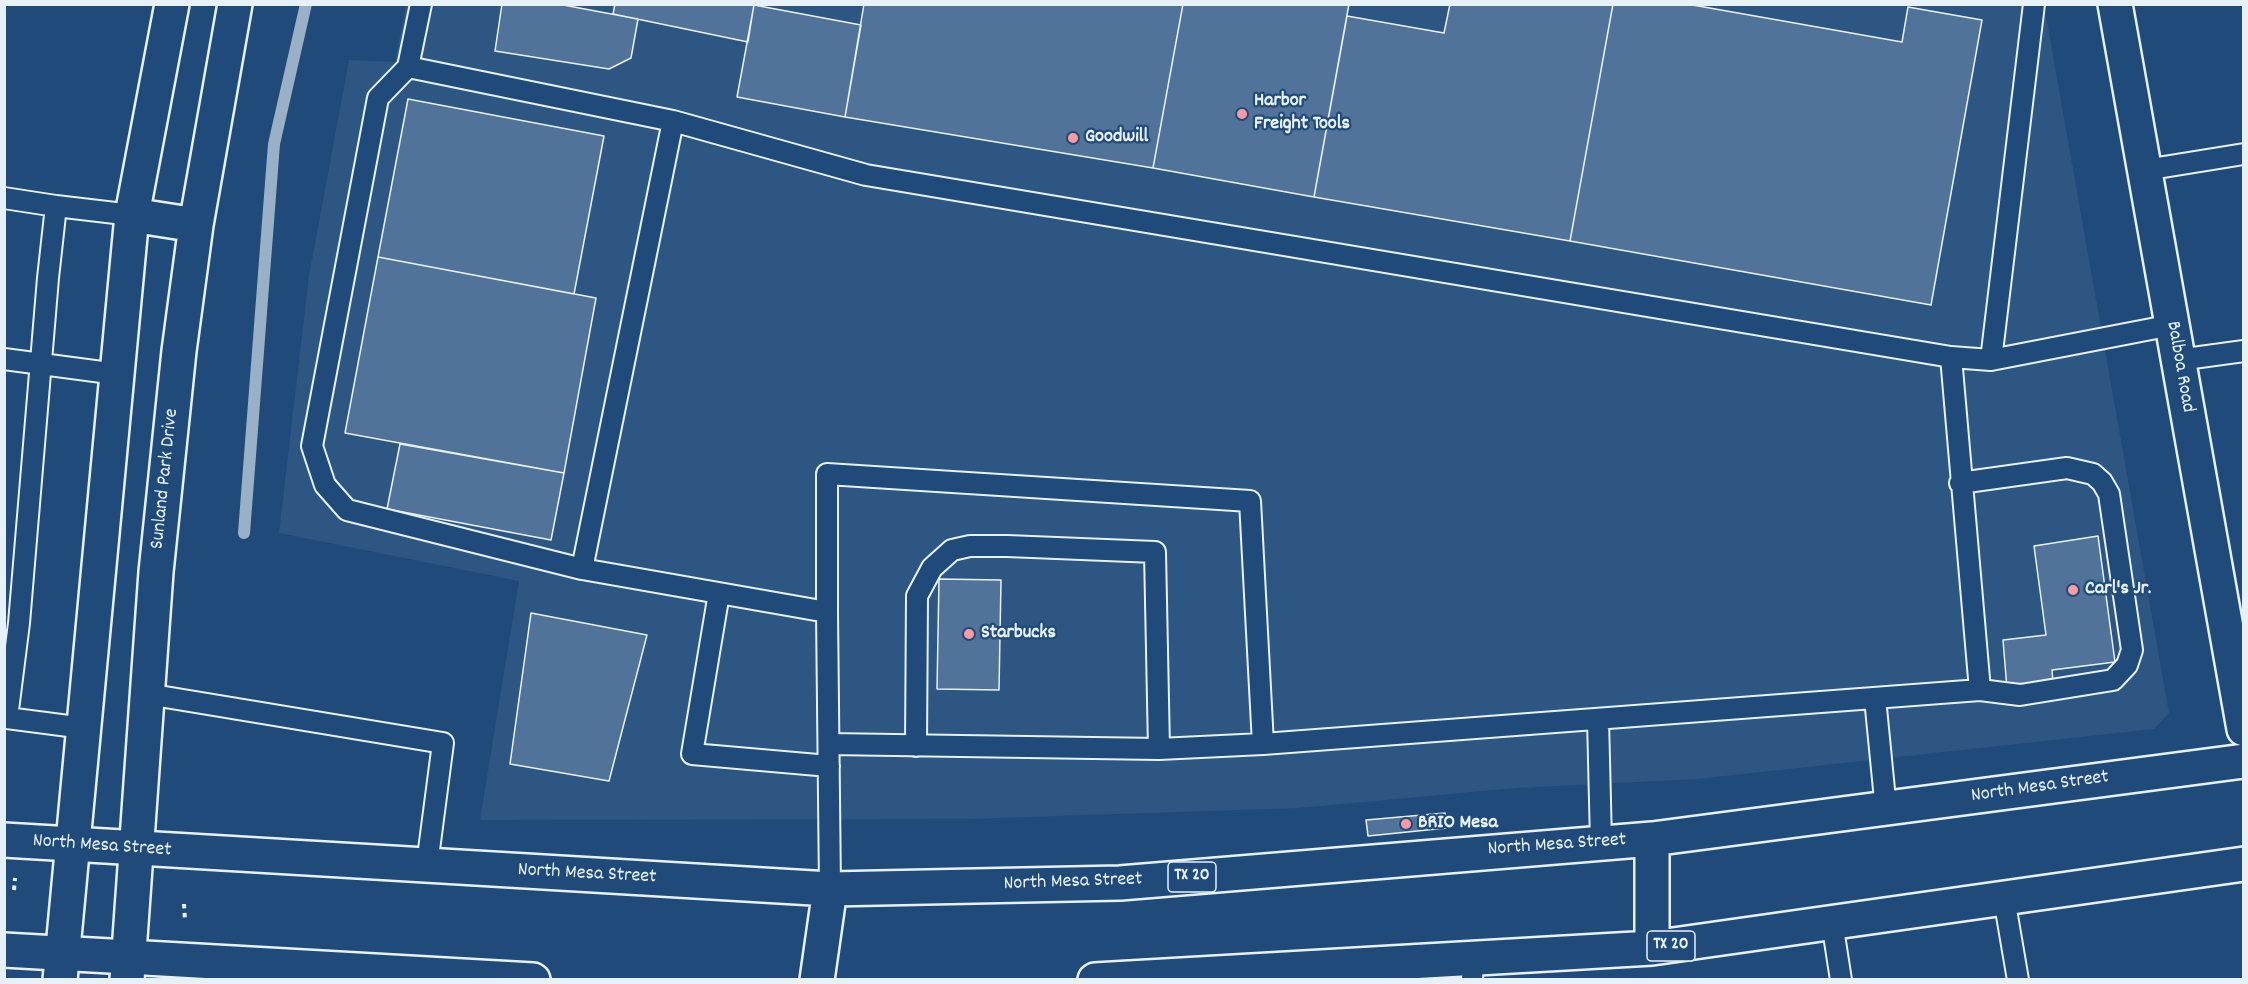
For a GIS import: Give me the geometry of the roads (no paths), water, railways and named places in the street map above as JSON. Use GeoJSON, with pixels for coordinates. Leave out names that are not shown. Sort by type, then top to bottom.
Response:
{"type":"FeatureCollection","features":[{"type":"Feature","properties":{"kind":"main road"},"geometry":{"type":"LineString","coordinates":[[62,967],[132,215],[171,4]]}},
{"type":"Feature","properties":{"kind":"main road","name":"Sunland Park Drive"},"geometry":{"type":"LineString","coordinates":[[128,968],[147,694],[175,386],[196,225],[236,4]]}},
{"type":"Feature","properties":{"kind":"main road","name":"Balboa Road"},"geometry":{"type":"LineString","coordinates":[[2115,4],[2244,729]]}},
{"type":"Feature","properties":{"kind":"main road"},"geometry":{"type":"LineString","coordinates":[[132,215],[196,225]]}},
{"type":"Feature","properties":{"kind":"main road","name":"North Mesa Street"},"geometry":{"type":"LineString","coordinates":[[4,840],[830,889],[1120,883],[1652,839],[1886,810],[2244,761]]}},
{"type":"Feature","properties":{"kind":"main road"},"geometry":{"type":"LineString","coordinates":[[1652,839],[1652,948]]}},
{"type":"Feature","properties":{"kind":"main road","name":"TX 20"},"geometry":{"type":"LineString","coordinates":[[1095,980],[1472,969],[1652,948],[2244,864]]}},
{"type":"Feature","properties":{"kind":"main road"},"geometry":{"type":"LineString","coordinates":[[817,980],[830,889]]}},
{"type":"Feature","properties":{"kind":"main road"},"geometry":{"type":"LineString","coordinates":[[4,950],[62,967],[533,980]]}},
{"type":"Feature","properties":{"kind":"lane"},"geometry":{"type":"LineString","coordinates":[[421,4],[408,67],[378,98],[312,446],[325,485],[347,510],[582,569],[827,612]]}},
{"type":"Feature","properties":{"kind":"lane"},"geometry":{"type":"LineString","coordinates":[[1991,360],[2034,4]]}},
{"type":"Feature","properties":{"kind":"lane"},"geometry":{"type":"LineString","coordinates":[[408,67],[673,121],[866,175],[1951,357],[1991,360],[2172,325]]}},
{"type":"Feature","properties":{"kind":"lane"},"geometry":{"type":"LineString","coordinates":[[582,569],[673,121]]}},
{"type":"Feature","properties":{"kind":"lane"},"geometry":{"type":"LineString","coordinates":[[2145,170],[2244,154]]}},
{"type":"Feature","properties":{"kind":"lane"},"geometry":{"type":"LineString","coordinates":[[4,198],[132,215]]}},
{"type":"Feature","properties":{"kind":"lane"},"geometry":{"type":"LineString","coordinates":[[56,206],[41,365],[12,622],[6,718],[84,728]]}},
{"type":"Feature","properties":{"kind":"lane"},"geometry":{"type":"LineString","coordinates":[[2178,360],[2244,351]]}},
{"type":"Feature","properties":{"kind":"lane"},"geometry":{"type":"LineString","coordinates":[[1951,357],[1960,483],[1980,690]]}},
{"type":"Feature","properties":{"kind":"lane"},"geometry":{"type":"LineString","coordinates":[[4,359],[117,374]]}},
{"type":"Feature","properties":{"kind":"lane"},"geometry":{"type":"LineString","coordinates":[[829,744],[1159,749],[1263,744],[1980,690],[2020,695],[2113,680],[2127,665],[2132,650],[2109,494],[2102,482],[2093,474],[2067,468],[1960,483]]}},
{"type":"Feature","properties":{"kind":"lane"},"geometry":{"type":"LineString","coordinates":[[830,889],[827,474],[1250,501],[1263,744]]}},
{"type":"Feature","properties":{"kind":"lane"},"geometry":{"type":"LineString","coordinates":[[916,746],[917,596],[932,568],[952,550],[970,546],[1007,546],[1155,552],[1159,749]]}},
{"type":"Feature","properties":{"kind":"lane"},"geometry":{"type":"LineString","coordinates":[[719,593],[692,754],[829,766]]}},
{"type":"Feature","properties":{"kind":"lane"},"geometry":{"type":"LineString","coordinates":[[147,694],[443,743],[427,865]]}},
{"type":"Feature","properties":{"kind":"lane"},"geometry":{"type":"LineString","coordinates":[[1875,698],[1886,810]]}},
{"type":"Feature","properties":{"kind":"lane"},"geometry":{"type":"LineString","coordinates":[[1598,719],[1601,842]]}},
{"type":"Feature","properties":{"kind":"lane"},"geometry":{"type":"LineString","coordinates":[[2004,898],[2018,980]]}},
{"type":"Feature","properties":{"kind":"lane"},"geometry":{"type":"LineString","coordinates":[[1832,922],[1841,980]]}},
{"type":"Feature","properties":{"kind":"waterway"},"geometry":{"type":"LineString","coordinates":[[244,533],[274,144],[306,4]]}},
{"type":"Feature","properties":{"kind":"place","name":"Harbor Freight Tools"},"geometry":{"type":"Point","coordinates":[1242,114]}},
{"type":"Feature","properties":{"kind":"place","name":"Goodwill"},"geometry":{"type":"Point","coordinates":[1073,138]}},
{"type":"Feature","properties":{"kind":"place","name":"Carl's Jr."},"geometry":{"type":"Point","coordinates":[2073,590]}},
{"type":"Feature","properties":{"kind":"place","name":"Starbucks"},"geometry":{"type":"Point","coordinates":[969,634]}},
{"type":"Feature","properties":{"kind":"place","name":"BRIO Mesa"},"geometry":{"type":"Point","coordinates":[1406,824]}}]}
